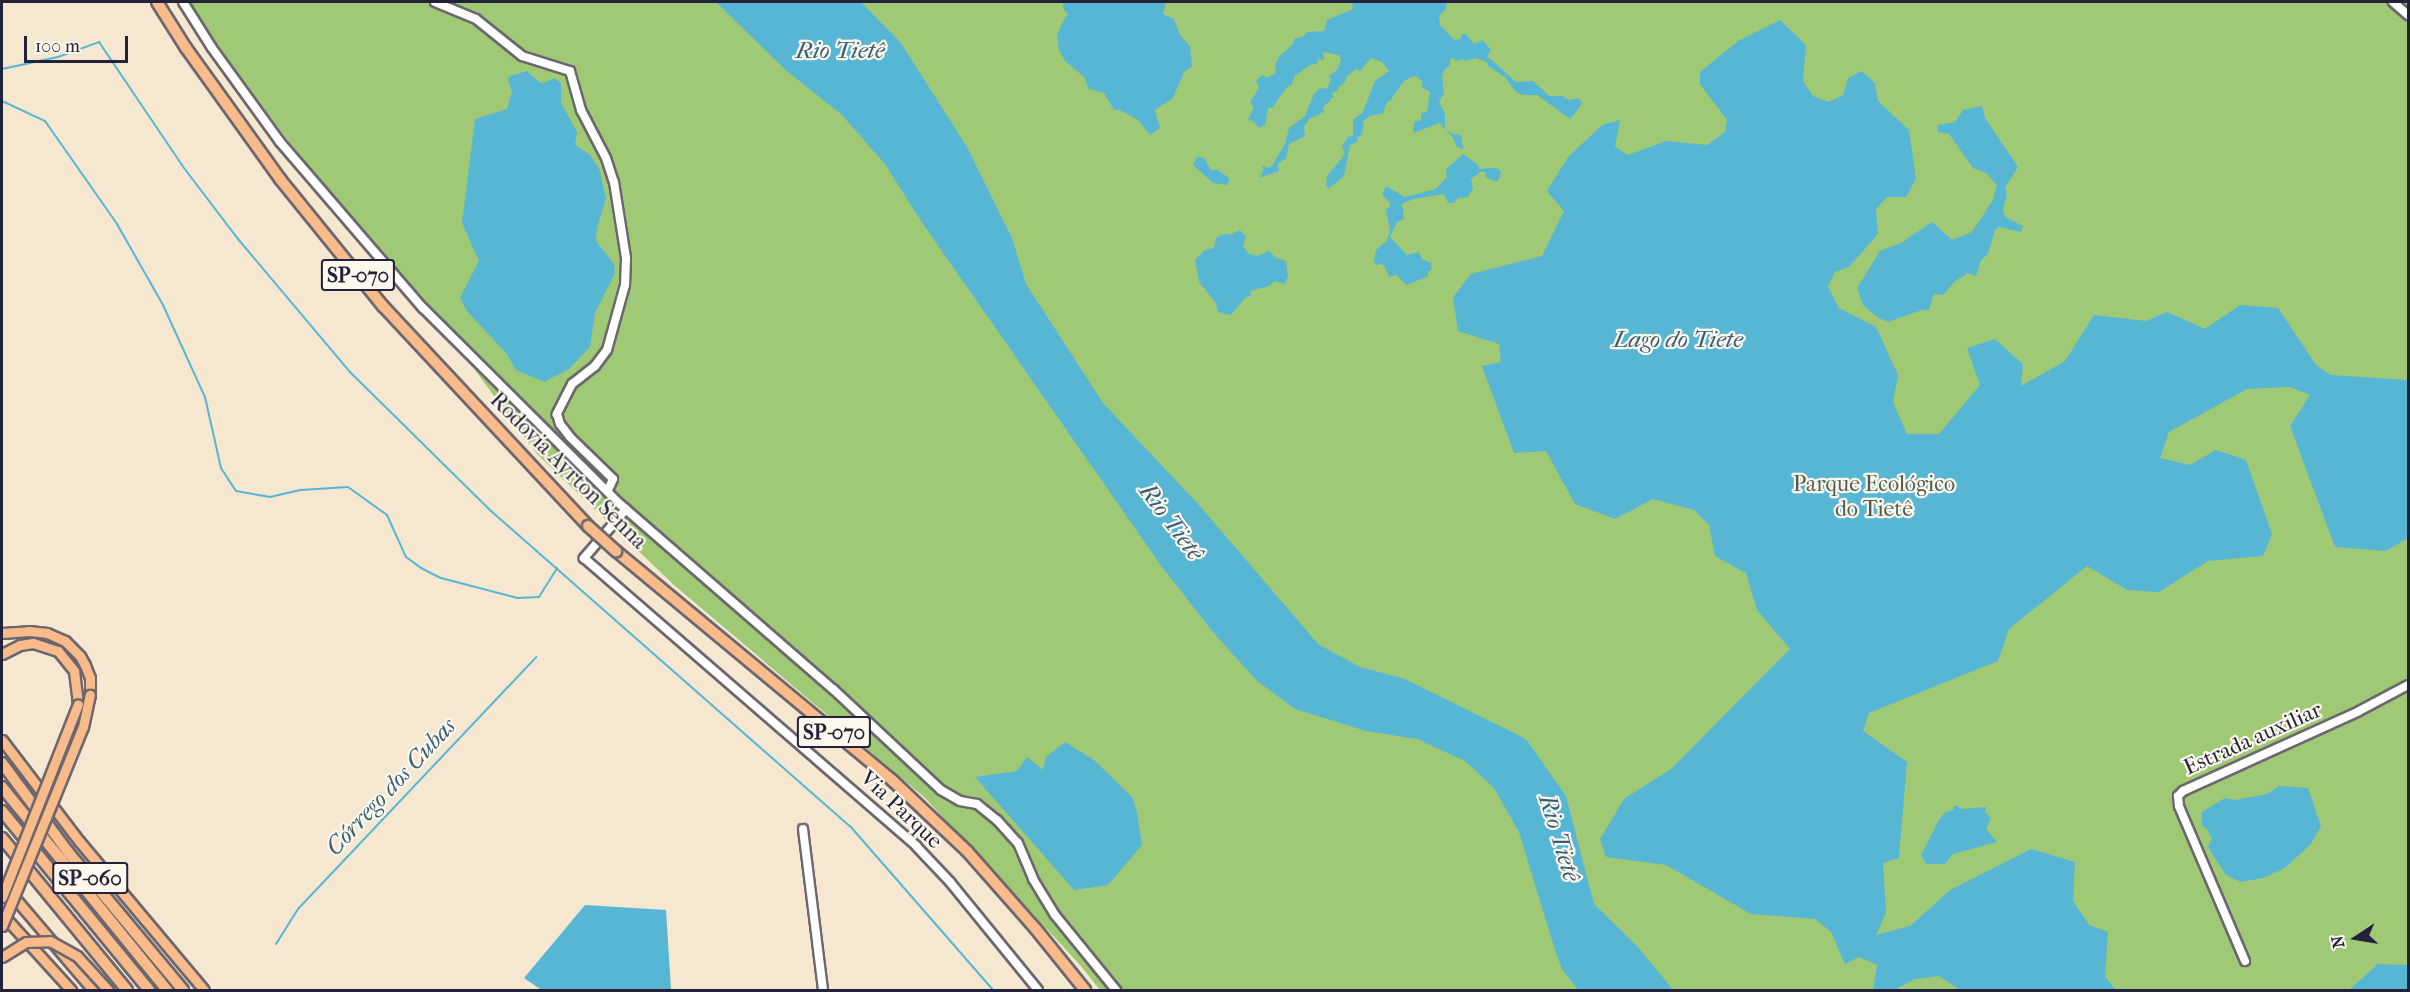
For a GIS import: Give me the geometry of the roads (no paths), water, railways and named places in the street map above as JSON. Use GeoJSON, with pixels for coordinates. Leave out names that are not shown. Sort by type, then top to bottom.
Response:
{"type":"FeatureCollection","features":[{"type":"Feature","properties":{"kind":"highway","name":"Rodovia Ayrton Senna"},"geometry":{"type":"LineString","coordinates":[[157,2],[186,48],[280,179],[383,306],[588,526],[901,789],[967,851],[1035,928],[1085,990]]}},
{"type":"Feature","properties":{"kind":"highway","name":"SP-060"},"geometry":{"type":"LineString","coordinates":[[2,763],[68,852],[183,990]]}},
{"type":"Feature","properties":{"kind":"highway","name":"SP-060"},"geometry":{"type":"LineString","coordinates":[[2,787],[167,990]]}},
{"type":"Feature","properties":{"kind":"highway","name":"SP-060"},"geometry":{"type":"LineString","coordinates":[[2,811],[149,990]]}},
{"type":"Feature","properties":{"kind":"highway","name":"SP-060"},"geometry":{"type":"LineString","coordinates":[[2,838],[127,990]]}},
{"type":"Feature","properties":{"kind":"main road"},"geometry":{"type":"LineString","coordinates":[[2,633],[28,631],[47,633],[65,641],[85,665],[90,678],[90,695],[83,727],[2,926]]}},
{"type":"Feature","properties":{"kind":"main road"},"geometry":{"type":"LineString","coordinates":[[2,654],[20,645],[33,643],[58,651],[74,671],[78,704],[2,897]]}},
{"type":"Feature","properties":{"kind":"main road"},"geometry":{"type":"LineString","coordinates":[[2,735],[10,753]]}},
{"type":"Feature","properties":{"kind":"main road"},"geometry":{"type":"LineString","coordinates":[[2,740],[79,841],[204,990]]}},
{"type":"Feature","properties":{"kind":"main road"},"geometry":{"type":"LineString","coordinates":[[2,883],[27,916],[93,990]]}},
{"type":"Feature","properties":{"kind":"main road"},"geometry":{"type":"LineString","coordinates":[[2,914],[70,990]]}},
{"type":"Feature","properties":{"kind":"main road"},"geometry":{"type":"LineString","coordinates":[[2,957],[26,942],[50,941],[77,956],[108,990]]}},
{"type":"Feature","properties":{"kind":"street"},"geometry":{"type":"LineString","coordinates":[[183,2],[212,48],[280,142],[423,308],[626,509],[825,681],[941,790],[960,801],[977,804],[997,820],[1018,843],[1033,879],[1055,915],[1116,990]]}},
{"type":"Feature","properties":{"kind":"street"},"geometry":{"type":"LineString","coordinates":[[435,2],[476,19],[522,56],[570,71],[581,110],[606,158],[614,182],[626,258],[625,285],[607,350],[595,366],[572,384],[557,414],[560,424],[570,438],[613,479],[608,490]]}},
{"type":"Feature","properties":{"kind":"street"},"geometry":{"type":"LineString","coordinates":[[2393,2],[2409,15]]}},
{"type":"Feature","properties":{"kind":"street","name":"Via Parque"},"geometry":{"type":"LineString","coordinates":[[626,509],[584,558],[916,846],[950,882],[1038,990]]}},
{"type":"Feature","properties":{"kind":"street","name":"Estrada auxiliar"},"geometry":{"type":"LineString","coordinates":[[2245,961],[2179,806],[2178,796],[2183,791],[2359,711],[2409,685]]}},
{"type":"Feature","properties":{"kind":"street"},"geometry":{"type":"LineString","coordinates":[[803,829],[822,990]]}},
{"type":"Feature","properties":{"kind":"water","name":"Rio Tietê"},"geometry":{"type":"Polygon","coordinates":[[[716,2],[861,2],[901,43],[967,147],[1012,238],[1026,284],[1103,403],[1198,504],[1318,644],[1360,667],[1405,679],[1526,739],[1566,796],[1594,904],[1637,946],[1673,990],[1578,990],[1562,969],[1519,832],[1494,788],[1465,761],[1417,739],[1366,731],[1295,709],[1257,681],[1213,632],[1162,567],[921,221],[885,164],[841,114],[788,72],[716,2]]]}},
{"type":"Feature","properties":{"kind":"water"},"geometry":{"type":"Polygon","coordinates":[[[1063,2],[1166,2],[1163,14],[1174,19],[1180,35],[1190,46],[1192,67],[1184,72],[1173,98],[1155,110],[1160,128],[1150,135],[1138,120],[1120,110],[1114,110],[1104,93],[1089,89],[1084,77],[1065,61],[1059,50],[1057,36],[1068,14],[1063,8],[1063,2]]]}},
{"type":"Feature","properties":{"kind":"water"},"geometry":{"type":"Polygon","coordinates":[[[1352,2],[1447,2],[1446,9],[1439,16],[1440,25],[1454,40],[1461,39],[1462,34],[1466,34],[1474,44],[1483,40],[1491,50],[1487,56],[1516,82],[1533,81],[1549,96],[1562,96],[1569,100],[1578,98],[1582,102],[1580,107],[1570,119],[1537,95],[1522,95],[1515,91],[1505,77],[1488,66],[1487,62],[1475,58],[1463,62],[1465,59],[1456,61],[1453,58],[1450,59],[1450,66],[1445,69],[1442,76],[1444,93],[1439,102],[1445,114],[1445,129],[1440,123],[1413,133],[1414,122],[1421,120],[1421,113],[1427,112],[1430,92],[1422,87],[1422,81],[1416,76],[1411,77],[1403,82],[1387,102],[1383,113],[1364,120],[1362,135],[1357,137],[1357,142],[1350,145],[1344,176],[1329,188],[1326,186],[1327,176],[1345,154],[1342,146],[1348,137],[1353,135],[1353,120],[1363,112],[1375,81],[1389,71],[1382,62],[1371,58],[1360,71],[1356,69],[1346,77],[1346,81],[1338,88],[1338,91],[1332,92],[1334,98],[1330,98],[1331,100],[1323,107],[1324,112],[1309,119],[1304,127],[1305,136],[1289,144],[1286,158],[1278,164],[1279,171],[1259,178],[1264,170],[1261,165],[1270,168],[1285,144],[1289,128],[1305,116],[1314,94],[1320,88],[1327,89],[1331,79],[1329,76],[1338,69],[1341,60],[1339,55],[1323,52],[1324,60],[1318,59],[1317,64],[1310,65],[1295,76],[1291,86],[1287,87],[1272,108],[1268,108],[1265,125],[1259,128],[1253,121],[1248,120],[1254,107],[1250,102],[1259,88],[1256,81],[1262,75],[1267,78],[1276,73],[1275,65],[1279,57],[1293,44],[1294,39],[1304,36],[1307,32],[1324,31],[1327,20],[1353,9],[1352,2]]]}},
{"type":"Feature","properties":{"kind":"water","name":"Lago do Tiete"},"geometry":{"type":"Polygon","coordinates":[[[1780,20],[1806,45],[1803,81],[1813,96],[1828,102],[1843,95],[1848,78],[1862,71],[1875,83],[1878,101],[1909,130],[1916,179],[1906,197],[1887,197],[1876,209],[1878,234],[1849,267],[1835,272],[1828,287],[1839,308],[1876,327],[1898,375],[1893,402],[1907,434],[1939,434],[1980,385],[1967,348],[1995,339],[2023,364],[2021,386],[2065,361],[2094,315],[2146,321],[2167,312],[2205,329],[2240,305],[2278,308],[2316,365],[2331,375],[2408,380],[2408,538],[2386,551],[2335,547],[2290,426],[2310,395],[2290,387],[2247,389],[2169,432],[2160,458],[2190,465],[2216,450],[2246,460],[2272,534],[2263,556],[2208,561],[2159,592],[2127,590],[2087,566],[2009,629],[1998,661],[1869,713],[1863,731],[1907,762],[1899,858],[1883,863],[1886,913],[1876,935],[1910,926],[1950,890],[2031,849],[2075,862],[2073,901],[2089,925],[2108,932],[2105,977],[2116,990],[1960,990],[1939,976],[1915,979],[1894,990],[1873,990],[1877,965],[1859,957],[1845,964],[1831,932],[1815,919],[1751,914],[1666,865],[1606,857],[1600,839],[1624,799],[1671,769],[1790,649],[1757,610],[1746,573],[1715,556],[1709,525],[1694,510],[1653,499],[1615,519],[1575,504],[1546,451],[1514,453],[1482,366],[1501,362],[1499,344],[1458,331],[1453,297],[1471,274],[1542,256],[1564,211],[1547,191],[1568,157],[1602,125],[1620,120],[1615,147],[1628,155],[1666,141],[1707,145],[1725,132],[1727,120],[1700,84],[1700,72],[1738,41],[1780,20]]]}},
{"type":"Feature","properties":{"kind":"water"},"geometry":{"type":"Polygon","coordinates":[[[527,71],[539,82],[544,83],[554,78],[561,83],[561,103],[577,132],[575,145],[590,155],[599,168],[606,199],[597,228],[596,241],[614,264],[615,273],[595,313],[590,347],[569,369],[544,382],[516,370],[506,353],[467,311],[460,298],[479,261],[462,223],[475,119],[507,109],[512,91],[508,80],[510,76],[527,71]]]}},
{"type":"Feature","properties":{"kind":"water"},"geometry":{"type":"Polygon","coordinates":[[[1982,106],[1985,118],[2018,167],[2005,187],[2007,196],[2003,209],[2005,217],[2023,226],[2021,232],[1999,227],[1995,230],[1988,254],[1981,260],[1976,276],[1968,273],[1955,281],[1943,295],[1934,294],[1929,310],[1922,310],[1888,322],[1877,317],[1863,305],[1857,288],[1880,251],[1901,243],[1932,222],[1952,240],[1972,232],[1993,200],[1997,185],[1986,173],[1973,168],[1949,134],[1938,132],[1938,125],[1955,122],[1963,110],[1982,106]]]}},
{"type":"Feature","properties":{"kind":"water"},"geometry":{"type":"Polygon","coordinates":[[[1445,129],[1453,134],[1461,135],[1463,149],[1457,147],[1452,136],[1445,129]]]}},
{"type":"Feature","properties":{"kind":"water"},"geometry":{"type":"Polygon","coordinates":[[[1463,154],[1478,165],[1479,169],[1496,168],[1501,171],[1497,182],[1485,177],[1485,172],[1480,172],[1471,179],[1473,188],[1468,197],[1458,198],[1454,203],[1448,203],[1444,194],[1413,199],[1402,204],[1404,219],[1397,222],[1390,237],[1407,255],[1419,252],[1422,259],[1431,263],[1432,270],[1428,272],[1428,276],[1407,285],[1396,275],[1389,277],[1385,267],[1382,264],[1376,265],[1374,261],[1376,250],[1386,242],[1390,232],[1386,209],[1390,207],[1390,203],[1382,194],[1386,186],[1405,197],[1436,189],[1447,177],[1446,169],[1463,154]]]}},
{"type":"Feature","properties":{"kind":"water"},"geometry":{"type":"Polygon","coordinates":[[[1197,157],[1204,158],[1211,170],[1218,170],[1229,178],[1228,185],[1213,183],[1193,165],[1197,157]]]}},
{"type":"Feature","properties":{"kind":"water"},"geometry":{"type":"Polygon","coordinates":[[[1240,230],[1246,237],[1243,246],[1249,254],[1257,256],[1269,251],[1276,258],[1286,261],[1288,276],[1285,284],[1275,281],[1269,286],[1250,291],[1251,296],[1246,297],[1231,315],[1218,312],[1216,303],[1199,282],[1195,260],[1205,250],[1214,248],[1216,239],[1221,235],[1232,234],[1240,230]]]}},
{"type":"Feature","properties":{"kind":"water"},"geometry":{"type":"Polygon","coordinates":[[[1065,742],[1094,760],[1132,797],[1137,812],[1142,845],[1108,885],[1074,890],[975,777],[1017,771],[1027,757],[1043,770],[1046,757],[1065,742]]]}},
{"type":"Feature","properties":{"kind":"water"},"geometry":{"type":"Polygon","coordinates":[[[2279,786],[2308,788],[2321,826],[2311,844],[2285,868],[2263,878],[2240,882],[2225,874],[2208,847],[2212,839],[2207,829],[2202,826],[2202,812],[2225,798],[2235,800],[2267,794],[2279,786]]]}},
{"type":"Feature","properties":{"kind":"water"},"geometry":{"type":"Polygon","coordinates":[[[1955,805],[1962,809],[1986,807],[1985,812],[1991,818],[1986,829],[1997,842],[1953,854],[1945,864],[1926,864],[1921,855],[1939,820],[1945,812],[1953,810],[1955,805]]]}},
{"type":"Feature","properties":{"kind":"water"},"geometry":{"type":"Polygon","coordinates":[[[585,905],[666,910],[671,990],[540,989],[524,978],[585,905]]]}},
{"type":"Feature","properties":{"kind":"water"},"geometry":{"type":"Polygon","coordinates":[[[2378,964],[2408,965],[2408,990],[2349,990],[2378,964]]]}},
{"type":"Feature","properties":{"kind":"waterway"},"geometry":{"type":"LineString","coordinates":[[2,69],[58,57],[99,42],[184,168],[238,239],[350,372],[491,511],[850,826],[993,990]]}},
{"type":"Feature","properties":{"kind":"waterway"},"geometry":{"type":"LineString","coordinates":[[2,101],[45,121],[117,224],[163,305],[205,397],[221,468],[236,491],[270,497],[301,490],[348,487],[387,515],[406,557],[421,568],[441,578],[518,598],[539,597],[557,568]]}},
{"type":"Feature","properties":{"kind":"waterway","name":"Córrego dos Cubas"},"geometry":{"type":"LineString","coordinates":[[276,944],[298,909],[536,657]]}},
{"type":"Feature","properties":{"kind":"park label","name":"Parque Ecológico do Tietê"},"geometry":{"type":"Point","coordinates":[1874,496]}}]}
